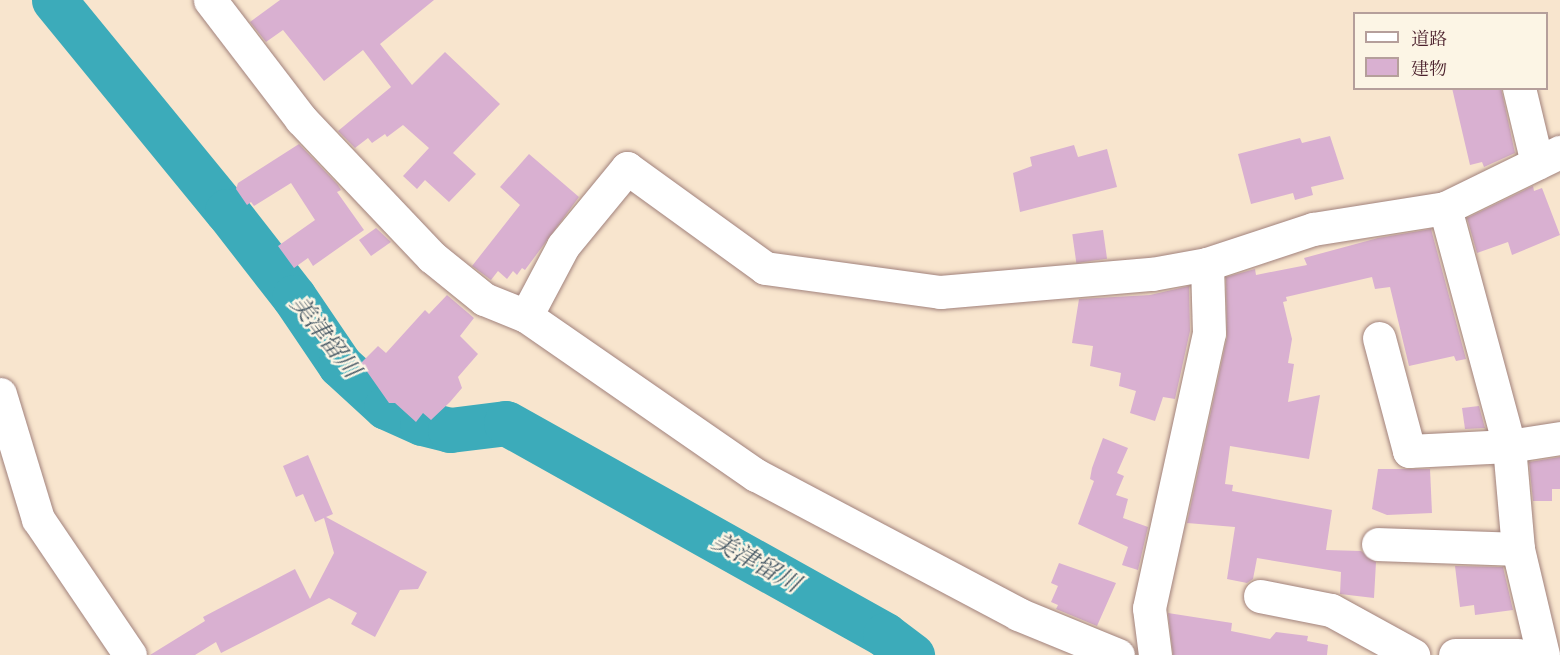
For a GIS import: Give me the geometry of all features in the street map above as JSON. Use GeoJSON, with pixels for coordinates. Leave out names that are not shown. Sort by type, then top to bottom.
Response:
{"type":"FeatureCollection","features":[{"type":"Feature","properties":{"kind":"street"},"geometry":{"type":"LineString","coordinates":[[210,0],[301,119],[432,257],[484,299],[526,316],[756,475],[1018,614],[1118,655]]}},
{"type":"Feature","properties":{"kind":"street"},"geometry":{"type":"LineString","coordinates":[[526,316],[563,246],[627,168],[765,268],[940,292],[1152,274],[1208,264],[1313,229],[1445,208],[1548,157],[1520,90]]}},
{"type":"Feature","properties":{"kind":"street"},"geometry":{"type":"LineString","coordinates":[[1445,208],[1509,446],[1518,549],[1548,615],[1543,655]]}},
{"type":"Feature","properties":{"kind":"street"},"geometry":{"type":"LineString","coordinates":[[1155,655],[1149,608],[1209,333],[1208,264]]}},
{"type":"Feature","properties":{"kind":"street"},"geometry":{"type":"LineString","coordinates":[[1379,338],[1408,451],[1509,446],[1560,438]]}},
{"type":"Feature","properties":{"kind":"street"},"geometry":{"type":"LineString","coordinates":[[0,393],[39,519],[129,655]]}},
{"type":"Feature","properties":{"kind":"street"},"geometry":{"type":"LineString","coordinates":[[1378,544],[1518,549]]}},
{"type":"Feature","properties":{"kind":"street"},"geometry":{"type":"LineString","coordinates":[[1260,596],[1331,610],[1413,655]]}},
{"type":"Feature","properties":{"kind":"street"},"geometry":{"type":"LineString","coordinates":[[1455,655],[1518,655]]}},
{"type":"Feature","properties":{"kind":"building"},"geometry":{"type":"Polygon","coordinates":[[[280,0],[434,0],[380,44],[412,85],[445,52],[500,104],[453,153],[476,174],[449,202],[425,180],[417,189],[403,176],[429,148],[403,125],[387,137],[385,134],[372,143],[368,138],[355,148],[338,131],[391,87],[363,50],[324,81],[283,30],[266,42],[250,22],[280,0]]]}},
{"type":"Feature","properties":{"kind":"building"},"geometry":{"type":"Polygon","coordinates":[[[1452,90],[1501,90],[1515,153],[1484,167],[1482,162],[1470,165],[1452,90]]]}},
{"type":"Feature","properties":{"kind":"building"},"geometry":{"type":"Polygon","coordinates":[[[1330,136],[1344,179],[1311,187],[1313,195],[1295,200],[1293,193],[1251,204],[1238,154],[1300,138],[1302,143],[1330,136]]]}},
{"type":"Feature","properties":{"kind":"building"},"geometry":{"type":"Polygon","coordinates":[[[299,144],[338,185],[341,190],[337,192],[364,230],[313,266],[308,258],[294,268],[278,246],[315,220],[291,183],[254,206],[251,202],[247,205],[236,189],[238,183],[299,144]]]}},
{"type":"Feature","properties":{"kind":"building"},"geometry":{"type":"Polygon","coordinates":[[[1074,145],[1078,157],[1107,149],[1117,187],[1020,212],[1013,173],[1032,166],[1030,157],[1074,145]]]}},
{"type":"Feature","properties":{"kind":"building"},"geometry":{"type":"Polygon","coordinates":[[[529,154],[579,197],[525,270],[522,268],[517,275],[513,271],[507,279],[498,271],[491,280],[472,266],[520,205],[500,187],[529,154]]]}},
{"type":"Feature","properties":{"kind":"building"},"geometry":{"type":"Polygon","coordinates":[[[1533,186],[1534,191],[1542,188],[1560,235],[1512,255],[1508,242],[1477,253],[1467,218],[1533,186]]]}},
{"type":"Feature","properties":{"kind":"building"},"geometry":{"type":"Polygon","coordinates":[[[376,228],[391,242],[371,256],[359,240],[376,228]]]}},
{"type":"Feature","properties":{"kind":"building"},"geometry":{"type":"Polygon","coordinates":[[[1431,229],[1466,359],[1456,361],[1454,356],[1409,366],[1390,287],[1375,289],[1372,277],[1286,297],[1287,301],[1283,302],[1292,339],[1288,363],[1294,364],[1288,402],[1320,395],[1309,459],[1230,446],[1225,484],[1233,485],[1232,491],[1332,510],[1326,550],[1361,551],[1376,562],[1374,598],[1340,594],[1341,572],[1257,558],[1253,579],[1247,583],[1227,579],[1235,527],[1187,523],[1227,337],[1226,277],[1255,269],[1256,275],[1307,265],[1304,258],[1378,238],[1431,229]]]}},
{"type":"Feature","properties":{"kind":"building"},"geometry":{"type":"Polygon","coordinates":[[[1103,230],[1107,259],[1076,263],[1072,234],[1103,230]]]}},
{"type":"Feature","properties":{"kind":"building"},"geometry":{"type":"Polygon","coordinates":[[[1189,286],[1190,331],[1175,399],[1163,397],[1155,421],[1130,413],[1136,391],[1119,386],[1121,373],[1090,366],[1093,346],[1072,343],[1079,299],[1150,295],[1189,286]]]}},
{"type":"Feature","properties":{"kind":"building"},"geometry":{"type":"Polygon","coordinates":[[[447,295],[474,318],[460,336],[478,354],[458,377],[462,388],[450,402],[431,420],[423,413],[416,422],[395,403],[389,403],[361,363],[378,346],[386,353],[425,310],[429,314],[447,295]]]}},
{"type":"Feature","properties":{"kind":"building"},"geometry":{"type":"Polygon","coordinates":[[[1479,406],[1485,428],[1465,429],[1462,408],[1479,406]]]}},
{"type":"Feature","properties":{"kind":"building"},"geometry":{"type":"Polygon","coordinates":[[[1103,438],[1128,448],[1117,473],[1124,476],[1116,495],[1128,499],[1123,518],[1148,527],[1138,570],[1122,565],[1128,547],[1078,524],[1094,481],[1090,479],[1092,468],[1103,438]]]}},
{"type":"Feature","properties":{"kind":"building"},"geometry":{"type":"Polygon","coordinates":[[[308,455],[333,514],[326,517],[427,572],[418,589],[400,590],[375,637],[351,624],[357,613],[329,598],[221,653],[216,642],[195,655],[150,655],[205,621],[203,617],[295,569],[310,599],[334,553],[324,518],[315,522],[303,494],[296,497],[283,466],[308,455]]]}},
{"type":"Feature","properties":{"kind":"building"},"geometry":{"type":"Polygon","coordinates":[[[1560,457],[1560,489],[1552,489],[1552,501],[1533,501],[1529,462],[1560,457]]]}},
{"type":"Feature","properties":{"kind":"building"},"geometry":{"type":"Polygon","coordinates":[[[1378,469],[1430,469],[1432,513],[1387,515],[1372,509],[1378,469]]]}},
{"type":"Feature","properties":{"kind":"building"},"geometry":{"type":"Polygon","coordinates":[[[1059,563],[1116,583],[1097,626],[1056,609],[1058,605],[1051,602],[1058,586],[1051,583],[1059,563]]]}},
{"type":"Feature","properties":{"kind":"building"},"geometry":{"type":"Polygon","coordinates":[[[1455,566],[1503,567],[1513,610],[1475,615],[1474,605],[1460,607],[1455,566]]]}},
{"type":"Feature","properties":{"kind":"building"},"geometry":{"type":"Polygon","coordinates":[[[1168,613],[1232,623],[1231,631],[1270,639],[1276,632],[1308,636],[1307,641],[1328,645],[1327,655],[1173,655],[1168,613]]]}},
{"type":"Feature","properties":{"kind":"waterway","name":"美津留川"},"geometry":{"type":"LineString","coordinates":[[54,0],[227,211],[294,297],[340,365],[386,407],[422,423],[450,430],[506,423],[885,635],[912,655]]}}]}
